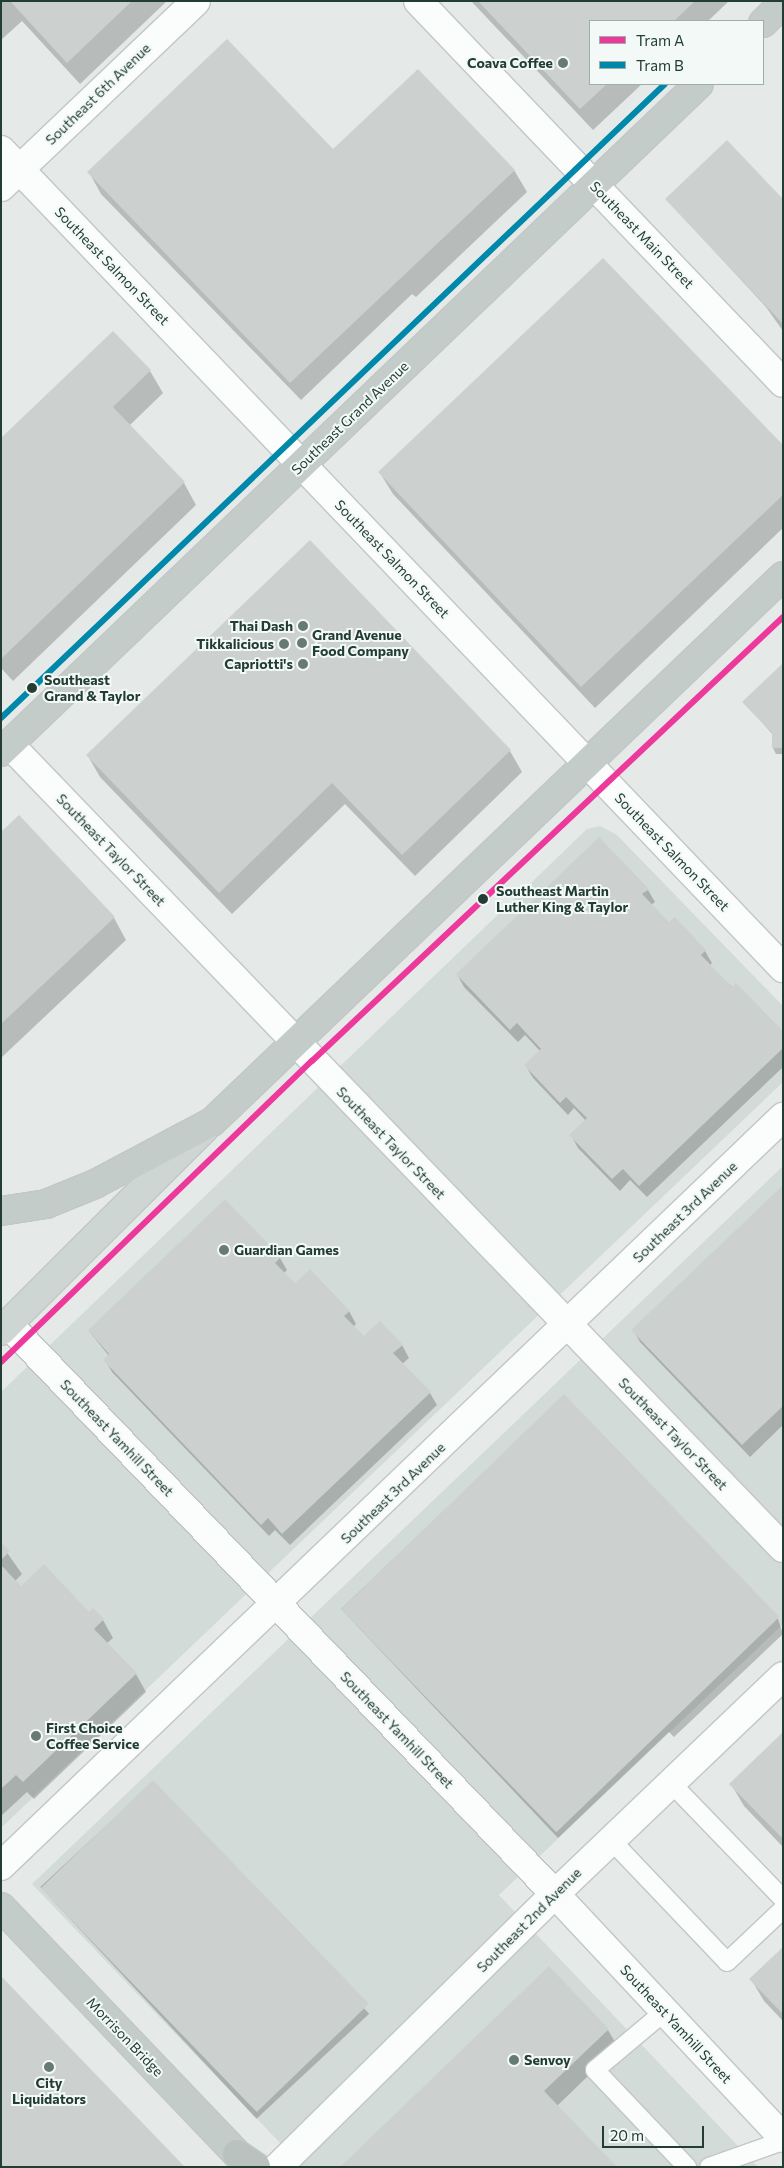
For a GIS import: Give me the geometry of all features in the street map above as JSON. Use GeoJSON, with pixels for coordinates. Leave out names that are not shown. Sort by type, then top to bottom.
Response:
{"type":"FeatureCollection","features":[{"type":"Feature","properties":{"kind":"highway"},"geometry":{"type":"LineString","coordinates":[[764,21],[783,3]]}},
{"type":"Feature","properties":{"kind":"highway","name":"Southeast Grand Avenue"},"geometry":{"type":"LineString","coordinates":[[4,744],[302,465],[698,85]]}},
{"type":"Feature","properties":{"kind":"highway"},"geometry":{"type":"LineString","coordinates":[[1,1212],[46,1204],[95,1184],[212,1122],[783,576]]}},
{"type":"Feature","properties":{"kind":"highway","name":"Morrison Bridge"},"geometry":{"type":"LineString","coordinates":[[1,1907],[247,2164]]}},
{"type":"Feature","properties":{"kind":"main road"},"geometry":{"type":"LineString","coordinates":[[5,1328],[212,1122]]}},
{"type":"Feature","properties":{"kind":"street","name":"Southeast 6th Avenue"},"geometry":{"type":"LineString","coordinates":[[7,169],[196,1]]}},
{"type":"Feature","properties":{"kind":"street","name":"Southeast Main Street"},"geometry":{"type":"LineString","coordinates":[[418,1],[783,382]]}},
{"type":"Feature","properties":{"kind":"street","name":"Southeast Salmon Street"},"geometry":{"type":"LineString","coordinates":[[7,169],[110,264],[783,968]]}},
{"type":"Feature","properties":{"kind":"street","name":"Southeast Taylor Street"},"geometry":{"type":"LineString","coordinates":[[4,744],[296,1043],[783,1548]]}},
{"type":"Feature","properties":{"kind":"street","name":"Southeast 3rd Avenue"},"geometry":{"type":"LineString","coordinates":[[1,1866],[277,1604],[783,1117]]}},
{"type":"Feature","properties":{"kind":"street","name":"Southeast Yamhill Street"},"geometry":{"type":"LineString","coordinates":[[5,1328],[277,1604],[554,1894],[783,2140]]}},
{"type":"Feature","properties":{"kind":"street","name":"Southeast 2nd Avenue"},"geometry":{"type":"LineString","coordinates":[[278,2167],[554,1894],[783,1676]]}},
{"type":"Feature","properties":{"kind":"lane"},"geometry":{"type":"LineString","coordinates":[[671,1783],[783,1898]]}},
{"type":"Feature","properties":{"kind":"lane"},"geometry":{"type":"LineString","coordinates":[[611,1840],[727,1962],[783,1909]]}},
{"type":"Feature","properties":{"kind":"lane"},"geometry":{"type":"LineString","coordinates":[[664,2012],[595,2070],[687,2167]]}},
{"type":"Feature","properties":{"kind":"lane"},"geometry":{"type":"LineString","coordinates":[[709,2167],[783,2140]]}},
{"type":"Feature","properties":{"kind":"shaded area"},"geometry":{"type":"Polygon","coordinates":[[[600,826],[617,835],[783,1006],[783,1082],[1,1828],[1,1392],[587,829],[600,826]]]}},
{"type":"Feature","properties":{"kind":"shaded area"},"geometry":{"type":"Polygon","coordinates":[[[783,1166],[783,1624],[499,1895],[758,2167],[303,2167],[32,1884],[783,1166]]]}},
{"type":"Feature","properties":{"kind":"building"},"geometry":{"type":"Polygon","coordinates":[[[10,1],[132,1],[67,63],[10,1]]]}},
{"type":"Feature","properties":{"kind":"building","name":"Coava Coffee"},"geometry":{"type":"Polygon","coordinates":[[[478,1],[695,1],[675,20],[589,20],[589,85],[606,85],[580,109],[478,1]]]}},
{"type":"Feature","properties":{"kind":"building"},"geometry":{"type":"Polygon","coordinates":[[[227,39],[333,149],[418,69],[515,170],[290,383],[87,172],[227,39]]]}},
{"type":"Feature","properties":{"kind":"building"},"geometry":{"type":"Polygon","coordinates":[[[727,140],[783,199],[783,324],[665,199],[727,140]]]}},
{"type":"Feature","properties":{"kind":"building"},"geometry":{"type":"Polygon","coordinates":[[[603,258],[783,445],[783,495],[581,687],[378,472],[603,258]]]}},
{"type":"Feature","properties":{"kind":"building"},"geometry":{"type":"Polygon","coordinates":[[[113,331],[151,370],[113,407],[185,482],[1,659],[1,438],[113,331]]]}},
{"type":"Feature","properties":{"kind":"building"},"geometry":{"type":"Polygon","coordinates":[[[310,540],[511,750],[402,855],[332,783],[219,893],[86,755],[310,540]]]}},
{"type":"Feature","properties":{"kind":"building"},"geometry":{"type":"Polygon","coordinates":[[[783,663],[783,748],[772,748],[772,733],[742,702],[783,663]]]}},
{"type":"Feature","properties":{"kind":"building"},"geometry":{"type":"Polygon","coordinates":[[[19,815],[115,917],[1,1024],[1,832],[19,815]]]}},
{"type":"Feature","properties":{"kind":"building"},"geometry":{"type":"Polygon","coordinates":[[[599,837],[649,889],[642,894],[669,922],[675,917],[706,950],[701,955],[732,987],[736,983],[783,1031],[783,1048],[639,1186],[623,1169],[612,1179],[569,1135],[587,1118],[566,1097],[560,1103],[524,1065],[541,1049],[517,1023],[510,1030],[456,974],[599,837]]]}},
{"type":"Feature","properties":{"kind":"building"},"geometry":{"type":"Polygon","coordinates":[[[783,1185],[783,1406],[742,1445],[631,1330],[783,1185]]]}},
{"type":"Feature","properties":{"kind":"building"},"geometry":{"type":"Polygon","coordinates":[[[225,1199],[281,1257],[275,1263],[295,1283],[310,1269],[350,1311],[344,1316],[364,1336],[380,1321],[403,1345],[393,1353],[431,1392],[282,1534],[268,1518],[261,1525],[103,1360],[109,1354],[88,1330],[225,1199]]]}},
{"type":"Feature","properties":{"kind":"building"},"geometry":{"type":"Polygon","coordinates":[[[564,1394],[779,1617],[556,1832],[341,1609],[564,1394]]]}},
{"type":"Feature","properties":{"kind":"building"},"geometry":{"type":"Polygon","coordinates":[[[1,1542],[10,1551],[1,1560],[1,1542]]]}},
{"type":"Feature","properties":{"kind":"building","name":"First Choice Coffee Service"},"geometry":{"type":"Polygon","coordinates":[[[44,1564],[89,1612],[93,1608],[104,1619],[94,1629],[137,1673],[23,1782],[16,1775],[1,1789],[1,1565],[21,1586],[44,1564]]]}},
{"type":"Feature","properties":{"kind":"building"},"geometry":{"type":"Polygon","coordinates":[[[783,1732],[783,1839],[729,1784],[783,1732]]]}},
{"type":"Feature","properties":{"kind":"building"},"geometry":{"type":"Polygon","coordinates":[[[153,1780],[369,2004],[257,2112],[41,1888],[153,1780]]]}},
{"type":"Feature","properties":{"kind":"building"},"geometry":{"type":"Polygon","coordinates":[[[783,1947],[783,2014],[749,1979],[783,1947]]]}},
{"type":"Feature","properties":{"kind":"building","name":"Senvoy"},"geometry":{"type":"Polygon","coordinates":[[[549,1966],[609,2029],[544,2091],[617,2167],[340,2167],[549,1966]]]}},
{"type":"Feature","properties":{"kind":"building","name":"City Liquidators"},"geometry":{"type":"Polygon","coordinates":[[[1,1976],[185,2167],[1,2167],[1,1976]]]}},
{"type":"Feature","properties":{"kind":"tram line","name":"B"},"geometry":{"type":"LineString","coordinates":[[1,718],[664,85]]}},
{"type":"Feature","properties":{"kind":"tram line","name":"A"},"geometry":{"type":"LineString","coordinates":[[1,1362],[312,1061],[783,617]]}},
{"type":"Feature","properties":{"kind":"place","name":"Coava Coffee"},"geometry":{"type":"Point","coordinates":[563,63]}},
{"type":"Feature","properties":{"kind":"place","name":"Thai Dash"},"geometry":{"type":"Point","coordinates":[303,626]}},
{"type":"Feature","properties":{"kind":"place","name":"Grand Avenue Food Company"},"geometry":{"type":"Point","coordinates":[302,643]}},
{"type":"Feature","properties":{"kind":"place","name":"Tikkalicious"},"geometry":{"type":"Point","coordinates":[284,644]}},
{"type":"Feature","properties":{"kind":"place","name":"Capriotti's"},"geometry":{"type":"Point","coordinates":[303,664]}},
{"type":"Feature","properties":{"kind":"place","name":"Southeast Grand & Taylor"},"geometry":{"type":"Point","coordinates":[32,688]}},
{"type":"Feature","properties":{"kind":"place","name":"Southeast Martin Luther King & Taylor"},"geometry":{"type":"Point","coordinates":[483,899]}},
{"type":"Feature","properties":{"kind":"place","name":"Guardian Games"},"geometry":{"type":"Point","coordinates":[224,1250]}},
{"type":"Feature","properties":{"kind":"place","name":"First Choice Coffee Service"},"geometry":{"type":"Point","coordinates":[36,1736]}},
{"type":"Feature","properties":{"kind":"place","name":"Senvoy"},"geometry":{"type":"Point","coordinates":[514,2060]}},
{"type":"Feature","properties":{"kind":"place","name":"City Liquidators"},"geometry":{"type":"Point","coordinates":[49,2067]}}]}
